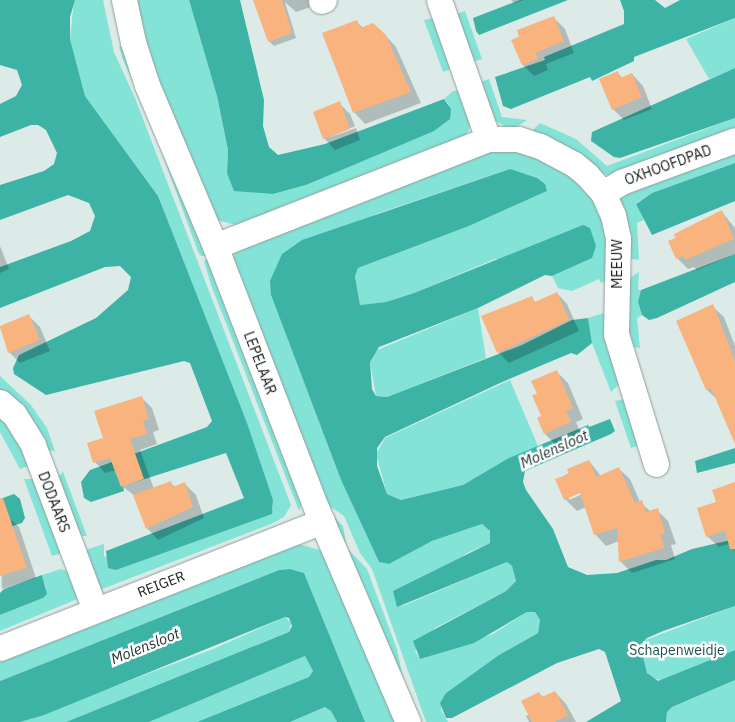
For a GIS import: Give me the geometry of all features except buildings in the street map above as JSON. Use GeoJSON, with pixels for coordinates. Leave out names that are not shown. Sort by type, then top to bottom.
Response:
{"type":"FeatureCollection","features":[{"type":"Feature","properties":{"kind":"street","name":"LEPELAAR"},"geometry":{"type":"LineString","coordinates":[[124,0],[133,42],[147,85],[215,246],[322,522],[408,722]]}},
{"type":"Feature","properties":{"kind":"street"},"geometry":{"type":"LineString","coordinates":[[439,0],[488,139]]}},
{"type":"Feature","properties":{"kind":"street","name":"MEEUW"},"geometry":{"type":"LineString","coordinates":[[215,246],[488,139],[518,139],[540,146],[574,164],[603,193],[613,215],[618,238],[616,334],[656,464]]}},
{"type":"Feature","properties":{"kind":"street","name":"OXHOOFDPAD"},"geometry":{"type":"LineString","coordinates":[[603,193],[621,182],[735,140]]}},
{"type":"Feature","properties":{"kind":"street","name":"DODAARS"},"geometry":{"type":"LineString","coordinates":[[0,402],[14,414],[33,445],[95,610]]}},
{"type":"Feature","properties":{"kind":"street","name":"REIGER"},"geometry":{"type":"LineString","coordinates":[[0,648],[322,522]]}},
{"type":"Feature","properties":{"kind":"green space"},"geometry":{"type":"Polygon","coordinates":[[[74,0],[103,0],[114,52],[135,98],[291,505],[284,517],[271,524],[97,591],[86,551],[88,549],[104,544],[104,557],[273,509],[273,500],[158,196],[85,96],[70,39],[74,0]]]}},
{"type":"Feature","properties":{"kind":"green space"},"geometry":{"type":"Polygon","coordinates":[[[134,0],[189,0],[217,96],[228,150],[227,173],[249,192],[273,194],[306,185],[382,151],[449,104],[444,99],[453,91],[461,90],[472,121],[468,132],[461,141],[236,225],[217,220],[162,92],[134,0]]]}},
{"type":"Feature","properties":{"kind":"green space"},"geometry":{"type":"Polygon","coordinates":[[[465,11],[482,59],[469,63],[452,15],[465,11]]]}},
{"type":"Feature","properties":{"kind":"green space"},"geometry":{"type":"Polygon","coordinates":[[[438,17],[456,67],[443,72],[424,20],[438,17]]]}},
{"type":"Feature","properties":{"kind":"green space"},"geometry":{"type":"Polygon","coordinates":[[[735,18],[735,68],[709,79],[686,39],[735,18]]]}},
{"type":"Feature","properties":{"kind":"green space"},"geometry":{"type":"Polygon","coordinates":[[[124,46],[208,254],[205,256],[201,256],[198,252],[146,109],[123,60],[119,47],[124,46]]]}},
{"type":"Feature","properties":{"kind":"green space"},"geometry":{"type":"Polygon","coordinates":[[[489,79],[502,117],[527,120],[512,130],[492,119],[475,84],[489,79]]]}},
{"type":"Feature","properties":{"kind":"green space"},"geometry":{"type":"Polygon","coordinates":[[[735,118],[735,131],[608,175],[595,172],[534,137],[533,130],[540,123],[576,139],[607,166],[735,118]]]}},
{"type":"Feature","properties":{"kind":"green space"},"geometry":{"type":"Polygon","coordinates":[[[494,145],[553,157],[604,205],[611,279],[601,283],[599,279],[572,291],[558,288],[552,276],[592,258],[495,259],[414,293],[386,302],[360,305],[355,275],[358,268],[469,226],[547,191],[510,169],[376,214],[271,295],[341,480],[379,562],[389,564],[432,541],[482,524],[490,531],[490,543],[467,553],[400,607],[507,562],[512,566],[516,581],[506,591],[435,628],[415,651],[420,659],[493,634],[527,612],[535,612],[540,620],[538,633],[499,655],[446,693],[441,710],[448,722],[426,722],[372,569],[360,553],[344,516],[325,503],[230,263],[240,245],[494,145]]]}},
{"type":"Feature","properties":{"kind":"green space"},"geometry":{"type":"Polygon","coordinates":[[[735,150],[735,163],[652,193],[636,203],[644,220],[637,223],[639,260],[626,258],[617,203],[623,191],[735,150]]]}},
{"type":"Feature","properties":{"kind":"green space"},"geometry":{"type":"Polygon","coordinates":[[[207,259],[303,500],[299,511],[211,285],[204,261],[207,259]]]}},
{"type":"Feature","properties":{"kind":"green space"},"geometry":{"type":"Polygon","coordinates":[[[639,272],[638,290],[641,290],[638,302],[642,315],[637,318],[640,348],[626,346],[625,281],[639,272]]]}},
{"type":"Feature","properties":{"kind":"green space"},"geometry":{"type":"Polygon","coordinates":[[[478,308],[486,358],[387,397],[376,396],[370,362],[375,351],[478,308]]]}},
{"type":"Feature","properties":{"kind":"green space"},"geometry":{"type":"Polygon","coordinates":[[[610,311],[623,381],[611,392],[592,343],[588,318],[610,311]]]}},
{"type":"Feature","properties":{"kind":"green space"},"geometry":{"type":"Polygon","coordinates":[[[0,376],[31,405],[47,428],[55,451],[41,450],[0,395],[0,376]]]}},
{"type":"Feature","properties":{"kind":"green space"},"geometry":{"type":"Polygon","coordinates":[[[510,380],[538,446],[463,485],[401,500],[387,494],[376,454],[385,438],[510,380]]]}},
{"type":"Feature","properties":{"kind":"green space"},"geometry":{"type":"Polygon","coordinates":[[[629,398],[640,445],[631,448],[615,401],[629,398]]]}},
{"type":"Feature","properties":{"kind":"green space"},"geometry":{"type":"Polygon","coordinates":[[[0,411],[10,420],[29,466],[20,469],[0,432],[0,411]]]}},
{"type":"Feature","properties":{"kind":"green space"},"geometry":{"type":"Polygon","coordinates":[[[63,472],[87,536],[78,536],[53,482],[63,472]]]}},
{"type":"Feature","properties":{"kind":"green space"},"geometry":{"type":"Polygon","coordinates":[[[24,479],[38,479],[61,551],[59,554],[52,556],[24,479]]]}},
{"type":"Feature","properties":{"kind":"green space"},"geometry":{"type":"Polygon","coordinates":[[[328,510],[343,526],[347,548],[367,569],[397,649],[403,678],[328,510]]]}},
{"type":"Feature","properties":{"kind":"green space"},"geometry":{"type":"Polygon","coordinates":[[[295,543],[320,550],[326,556],[399,722],[365,722],[304,573],[290,569],[279,570],[0,681],[0,657],[295,543]]]}},
{"type":"Feature","properties":{"kind":"green space"},"geometry":{"type":"Polygon","coordinates":[[[61,569],[67,571],[80,598],[0,631],[0,615],[43,598],[46,588],[42,575],[61,569]]]}},
{"type":"Feature","properties":{"kind":"green space","name":"Schapenweidje"},"geometry":{"type":"Polygon","coordinates":[[[735,606],[735,650],[662,680],[654,679],[647,673],[641,657],[643,641],[735,606]]]}},
{"type":"Feature","properties":{"kind":"green space"},"geometry":{"type":"Polygon","coordinates":[[[285,617],[291,623],[289,632],[66,722],[20,722],[213,649],[285,617]]]}},
{"type":"Feature","properties":{"kind":"green space"},"geometry":{"type":"Polygon","coordinates":[[[305,656],[313,671],[309,677],[197,722],[149,722],[305,656]]]}},
{"type":"Feature","properties":{"kind":"green space"},"geometry":{"type":"Polygon","coordinates":[[[735,680],[735,722],[666,722],[667,712],[672,707],[735,680]]]}},
{"type":"Feature","properties":{"kind":"green space"},"geometry":{"type":"Polygon","coordinates":[[[325,707],[331,711],[337,722],[290,722],[325,707]]]}},
{"type":"Feature","properties":{"kind":"water"},"geometry":{"type":"Polygon","coordinates":[[[0,0],[75,0],[70,17],[70,39],[85,96],[158,196],[247,423],[273,500],[272,514],[116,570],[108,568],[106,551],[244,498],[226,453],[123,486],[124,491],[91,502],[84,498],[81,482],[90,470],[207,427],[212,421],[190,363],[184,361],[46,395],[14,374],[13,368],[19,355],[96,318],[128,290],[131,277],[120,266],[105,267],[0,308],[0,267],[71,241],[90,231],[95,216],[89,203],[68,195],[0,220],[0,185],[44,171],[54,164],[57,153],[46,130],[38,125],[31,125],[0,137],[0,104],[16,96],[22,85],[17,70],[0,65],[0,0]]]}},
{"type":"Feature","properties":{"kind":"water"},"geometry":{"type":"Polygon","coordinates":[[[189,0],[240,0],[264,100],[263,126],[269,147],[278,155],[325,144],[444,99],[451,109],[450,119],[434,131],[306,185],[273,194],[234,191],[227,173],[228,150],[217,96],[189,0]]]}},
{"type":"Feature","properties":{"kind":"water"},"geometry":{"type":"Polygon","coordinates":[[[520,0],[568,0],[479,35],[473,18],[520,0]]]}},
{"type":"Feature","properties":{"kind":"water"},"geometry":{"type":"Polygon","coordinates":[[[620,0],[655,0],[665,8],[680,0],[735,0],[735,18],[634,57],[634,61],[592,81],[590,77],[511,109],[503,106],[495,77],[545,60],[544,57],[624,24],[624,11],[620,0]]]}},
{"type":"Feature","properties":{"kind":"water"},"geometry":{"type":"Polygon","coordinates":[[[735,68],[735,118],[620,158],[614,157],[591,141],[592,132],[735,68]]]}},
{"type":"Feature","properties":{"kind":"water"},"geometry":{"type":"Polygon","coordinates":[[[735,163],[735,201],[652,235],[636,204],[652,193],[735,163]]]}},
{"type":"Feature","properties":{"kind":"water","name":"Molensloot"},"geometry":{"type":"Polygon","coordinates":[[[510,169],[537,178],[545,184],[547,191],[469,226],[358,268],[355,276],[360,305],[386,302],[414,293],[583,225],[590,228],[596,246],[592,258],[552,276],[545,275],[478,308],[379,347],[370,362],[372,389],[376,396],[387,397],[522,345],[572,320],[588,318],[592,343],[577,355],[571,353],[500,383],[385,437],[377,448],[377,466],[387,494],[401,500],[463,485],[509,458],[588,425],[589,427],[610,419],[615,431],[611,434],[525,471],[523,482],[526,490],[553,529],[568,567],[587,575],[617,573],[656,560],[666,560],[692,549],[735,539],[735,606],[663,631],[647,638],[640,645],[647,673],[658,681],[735,650],[735,680],[672,707],[667,712],[666,722],[586,722],[621,701],[605,652],[599,649],[557,663],[452,718],[446,718],[440,703],[446,693],[499,655],[538,633],[540,620],[535,612],[527,612],[474,643],[420,659],[413,641],[506,591],[516,581],[512,566],[507,562],[397,607],[393,591],[490,543],[490,531],[482,524],[432,541],[389,564],[379,562],[341,480],[271,295],[270,281],[282,254],[302,240],[510,169]]]}},
{"type":"Feature","properties":{"kind":"water"},"geometry":{"type":"Polygon","coordinates":[[[735,254],[735,282],[657,318],[649,320],[642,315],[638,302],[641,290],[735,254]]]}},
{"type":"Feature","properties":{"kind":"water"},"geometry":{"type":"Polygon","coordinates":[[[735,448],[735,463],[697,473],[695,461],[735,448]]]}},
{"type":"Feature","properties":{"kind":"water"},"geometry":{"type":"Polygon","coordinates":[[[14,494],[20,499],[25,518],[22,523],[0,530],[0,499],[14,494]]]}},
{"type":"Feature","properties":{"kind":"water","name":"Molensloot"},"geometry":{"type":"Polygon","coordinates":[[[290,569],[304,573],[365,722],[337,722],[331,711],[325,707],[290,722],[197,722],[309,677],[313,671],[305,656],[149,722],[66,722],[289,632],[292,626],[289,618],[285,617],[44,715],[20,722],[0,722],[0,681],[279,570],[290,569]]]}},
{"type":"Feature","properties":{"kind":"water"},"geometry":{"type":"Polygon","coordinates":[[[42,575],[47,594],[43,598],[0,615],[0,593],[4,589],[42,575]]]}}]}
